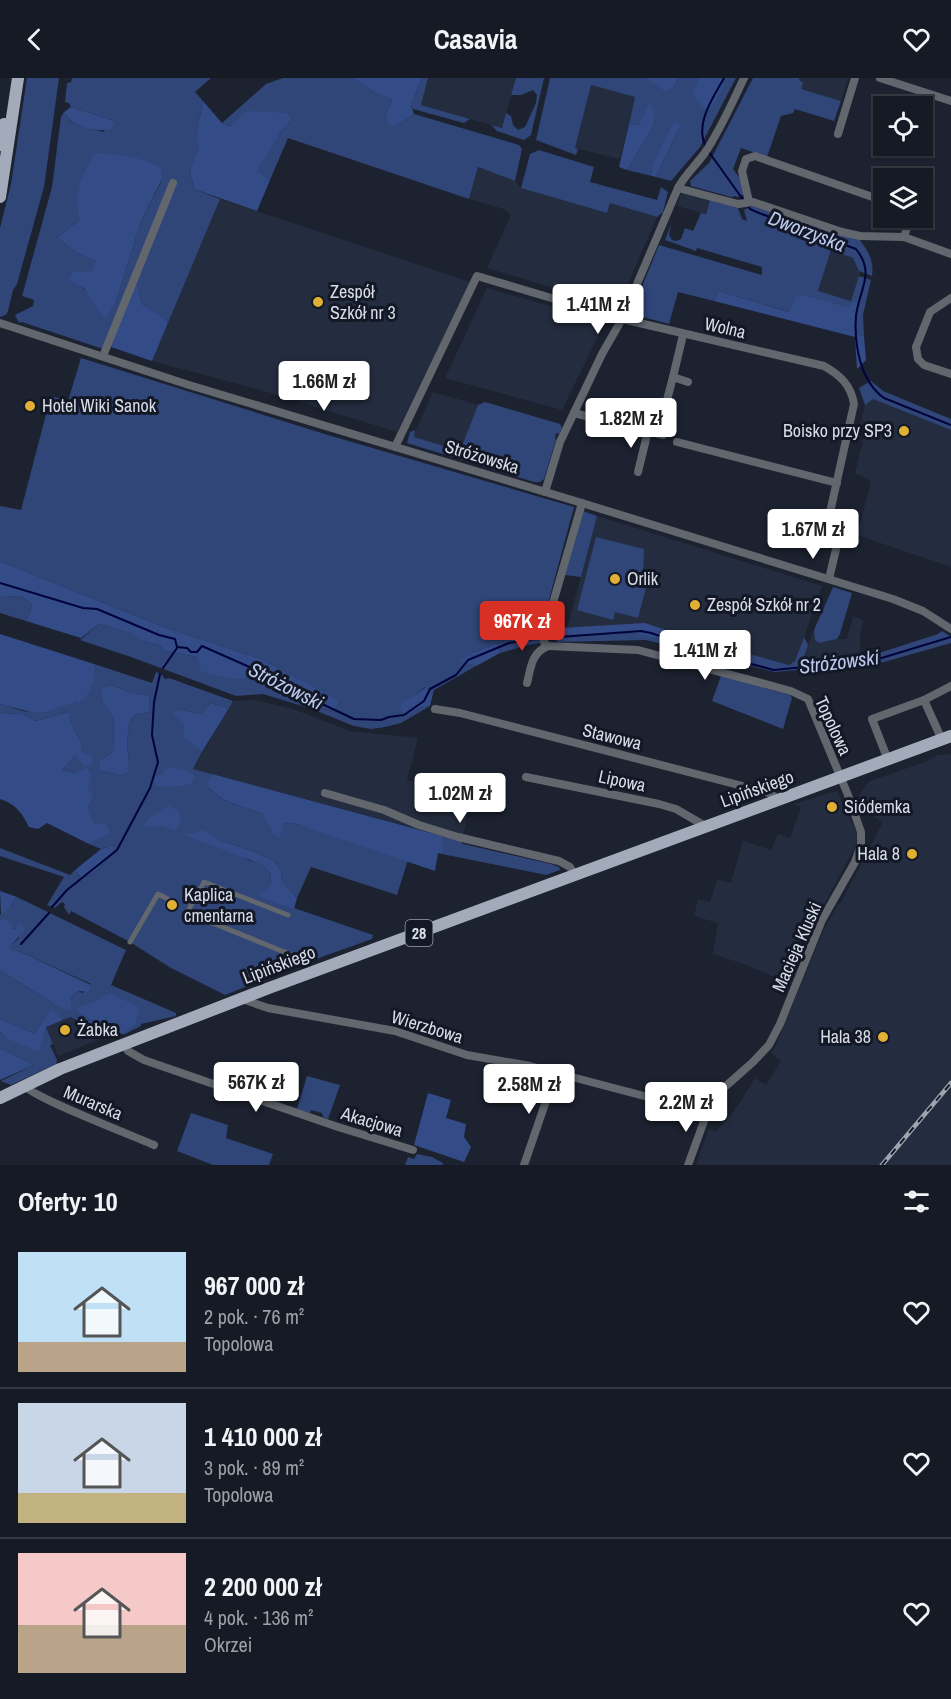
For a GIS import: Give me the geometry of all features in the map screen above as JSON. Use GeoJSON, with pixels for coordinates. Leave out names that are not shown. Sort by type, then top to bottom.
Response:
{"type":"FeatureCollection","features":[{"type":"Feature","properties":{"kind":"main road"},"geometry":{"type":"LineString","coordinates":[[0,145],[11,78]]}},
{"type":"Feature","properties":{"kind":"main road"},"geometry":{"type":"LineString","coordinates":[[0,197],[18,78]]}},
{"type":"Feature","properties":{"kind":"main road","name":"Lipińskiego"},"geometry":{"type":"LineString","coordinates":[[0,1098],[24,1085],[124,1044],[242,999],[946,738]]}},
{"type":"Feature","properties":{"kind":"street"},"geometry":{"type":"LineString","coordinates":[[545,492],[560,442],[602,354],[622,319],[678,188],[712,141],[744,78]]}},
{"type":"Feature","properties":{"kind":"street"},"geometry":{"type":"LineString","coordinates":[[838,134],[855,78]]}},
{"type":"Feature","properties":{"kind":"street"},"geometry":{"type":"LineString","coordinates":[[880,78],[951,101]]}},
{"type":"Feature","properties":{"kind":"street"},"geometry":{"type":"LineString","coordinates":[[908,87],[911,78]]}},
{"type":"Feature","properties":{"kind":"street"},"geometry":{"type":"LineString","coordinates":[[745,203],[742,171],[746,159],[752,156],[873,197]]}},
{"type":"Feature","properties":{"kind":"street"},"geometry":{"type":"LineString","coordinates":[[103,356],[173,183]]}},
{"type":"Feature","properties":{"kind":"street"},"geometry":{"type":"LineString","coordinates":[[678,188],[745,203],[855,235],[904,237],[951,254]]}},
{"type":"Feature","properties":{"kind":"street"},"geometry":{"type":"LineString","coordinates":[[904,237],[907,228]]}},
{"type":"Feature","properties":{"kind":"street","name":"Wolna"},"geometry":{"type":"LineString","coordinates":[[395,447],[477,276],[683,335],[698,336],[824,366],[843,379],[853,396],[854,411],[829,517],[837,545],[829,579]]}},
{"type":"Feature","properties":{"kind":"street"},"geometry":{"type":"LineString","coordinates":[[951,298],[930,312],[916,346],[918,359],[924,365],[951,374]]}},
{"type":"Feature","properties":{"kind":"street","name":"Stróżowska"},"geometry":{"type":"LineString","coordinates":[[0,323],[189,385],[909,604],[951,629]]}},
{"type":"Feature","properties":{"kind":"street"},"geometry":{"type":"LineString","coordinates":[[667,400],[683,335]]}},
{"type":"Feature","properties":{"kind":"street"},"geometry":{"type":"LineString","coordinates":[[673,377],[688,382]]}},
{"type":"Feature","properties":{"kind":"street"},"geometry":{"type":"LineString","coordinates":[[574,413],[663,435]]}},
{"type":"Feature","properties":{"kind":"street"},"geometry":{"type":"LineString","coordinates":[[638,472],[648,431]]}},
{"type":"Feature","properties":{"kind":"street"},"geometry":{"type":"LineString","coordinates":[[677,442],[837,483]]}},
{"type":"Feature","properties":{"kind":"street"},"geometry":{"type":"LineString","coordinates":[[527,683],[534,655],[546,641],[582,503]]}},
{"type":"Feature","properties":{"kind":"street","name":"Topolowa"},"geometry":{"type":"LineString","coordinates":[[546,641],[638,650],[732,674],[803,696],[808,699],[841,777]]}},
{"type":"Feature","properties":{"kind":"street"},"geometry":{"type":"LineString","coordinates":[[888,760],[872,719],[924,700],[951,686]]}},
{"type":"Feature","properties":{"kind":"street"},"geometry":{"type":"LineString","coordinates":[[924,700],[946,738]]}},
{"type":"Feature","properties":{"kind":"street","name":"Stawowa"},"geometry":{"type":"LineString","coordinates":[[435,709],[472,716],[758,789],[780,800]]}},
{"type":"Feature","properties":{"kind":"street","name":"Lipowa"},"geometry":{"type":"LineString","coordinates":[[526,777],[659,804],[676,809],[707,827]]}},
{"type":"Feature","properties":{"kind":"street","name":"Macieja Kluski"},"geometry":{"type":"LineString","coordinates":[[688,1165],[708,1110],[718,1093],[769,1045],[780,1024],[822,920],[858,856],[861,832],[841,777]]}},
{"type":"Feature","properties":{"kind":"street"},"geometry":{"type":"LineString","coordinates":[[325,793],[384,810],[418,825],[458,837],[560,861],[570,867],[575,875]]}},
{"type":"Feature","properties":{"kind":"street"},"geometry":{"type":"LineString","coordinates":[[288,915],[204,882],[188,913],[298,958],[305,963]]}},
{"type":"Feature","properties":{"kind":"street"},"geometry":{"type":"LineString","coordinates":[[130,942],[158,894],[168,899]]}},
{"type":"Feature","properties":{"kind":"street","name":"Wierzbowa"},"geometry":{"type":"LineString","coordinates":[[242,999],[268,1008],[395,1031],[467,1055],[556,1072],[660,1100],[708,1110]]}},
{"type":"Feature","properties":{"kind":"street","name":"Akacjowa"},"geometry":{"type":"LineString","coordinates":[[124,1044],[128,1051],[144,1060],[294,1113],[413,1150]]}},
{"type":"Feature","properties":{"kind":"street"},"geometry":{"type":"LineString","coordinates":[[524,1165],[556,1072]]}},
{"type":"Feature","properties":{"kind":"street","name":"Murarska"},"geometry":{"type":"LineString","coordinates":[[24,1085],[26,1090],[154,1145]]}},
{"type":"Feature","properties":{"kind":"shaded area"},"geometry":{"type":"Polygon","coordinates":[[[27,78],[59,78],[44,187],[8,311],[6,315],[0,317],[0,228],[11,184],[27,78]]]}},
{"type":"Feature","properties":{"kind":"shaded area"},"geometry":{"type":"Polygon","coordinates":[[[72,78],[211,78],[195,92],[203,101],[196,136],[200,148],[190,171],[194,189],[220,199],[168,323],[163,317],[142,304],[136,278],[132,276],[103,349],[22,322],[19,323],[15,315],[33,306],[34,300],[22,296],[52,187],[61,117],[64,112],[75,124],[103,132],[115,121],[71,107],[65,102],[67,83],[71,82],[72,78]],[[95,153],[88,168],[79,220],[57,238],[77,253],[97,261],[91,272],[72,272],[83,288],[109,315],[116,302],[141,221],[162,180],[95,153]]]}},
{"type":"Feature","properties":{"kind":"shaded area"},"geometry":{"type":"Polygon","coordinates":[[[283,78],[353,78],[375,93],[392,100],[385,118],[389,126],[396,126],[414,114],[519,145],[522,149],[515,181],[478,167],[469,199],[288,138],[270,180],[256,171],[282,130],[292,120],[288,113],[273,113],[231,126],[222,123],[266,84],[283,78]]]}},
{"type":"Feature","properties":{"kind":"shaded area"},"geometry":{"type":"Polygon","coordinates":[[[353,78],[422,78],[411,105],[414,114],[396,126],[389,126],[385,118],[392,100],[375,93],[353,78]]]}},
{"type":"Feature","properties":{"kind":"shaded area"},"geometry":{"type":"Polygon","coordinates":[[[422,78],[428,78],[421,105],[470,119],[464,123],[413,109],[411,105],[422,78]]]}},
{"type":"Feature","properties":{"kind":"shaded area"},"geometry":{"type":"Polygon","coordinates":[[[428,78],[516,78],[502,128],[421,105],[428,78]]]}},
{"type":"Feature","properties":{"kind":"shaded area"},"geometry":{"type":"Polygon","coordinates":[[[516,78],[544,78],[531,135],[524,140],[497,131],[491,125],[502,128],[506,113],[511,116],[513,125],[518,130],[525,127],[536,103],[537,95],[533,90],[521,95],[511,95],[516,78]]]}},
{"type":"Feature","properties":{"kind":"shaded area"},"geometry":{"type":"Polygon","coordinates":[[[550,78],[645,78],[673,88],[678,78],[698,78],[693,89],[725,84],[723,78],[736,78],[700,147],[671,181],[656,177],[679,128],[679,123],[651,167],[652,176],[627,170],[654,125],[655,115],[644,117],[639,125],[629,124],[635,97],[591,85],[575,148],[578,149],[576,155],[536,140],[550,78]]]}},
{"type":"Feature","properties":{"kind":"shaded area"},"geometry":{"type":"Polygon","coordinates":[[[645,78],[678,78],[673,88],[665,91],[645,78]]]}},
{"type":"Feature","properties":{"kind":"shaded area"},"geometry":{"type":"Polygon","coordinates":[[[698,78],[723,78],[725,84],[711,108],[704,109],[696,101],[693,89],[698,78]]]}},
{"type":"Feature","properties":{"kind":"shaded area"},"geometry":{"type":"Polygon","coordinates":[[[753,78],[800,78],[799,80],[803,83],[801,89],[841,101],[834,121],[795,109],[793,113],[781,116],[767,157],[741,148],[733,169],[742,181],[745,194],[731,197],[691,186],[690,181],[709,163],[753,78]]]}},
{"type":"Feature","properties":{"kind":"shaded area"},"geometry":{"type":"Polygon","coordinates":[[[800,78],[848,78],[841,101],[801,89],[800,78]]]}},
{"type":"Feature","properties":{"kind":"shaded area"},"geometry":{"type":"Polygon","coordinates":[[[591,85],[635,97],[620,159],[575,148],[591,85]]]}},
{"type":"Feature","properties":{"kind":"shaded area"},"geometry":{"type":"Polygon","coordinates":[[[203,101],[222,123],[231,126],[247,111],[288,113],[292,120],[282,130],[257,171],[270,180],[257,211],[194,189],[190,171],[199,148],[196,136],[203,101]]]}},
{"type":"Feature","properties":{"kind":"shaded area"},"geometry":{"type":"Polygon","coordinates":[[[650,103],[655,115],[654,125],[627,170],[619,167],[629,124],[639,125],[650,103]]]}},
{"type":"Feature","properties":{"kind":"shaded area"},"geometry":{"type":"Polygon","coordinates":[[[71,107],[115,121],[111,129],[84,128],[67,117],[64,112],[71,107]]]}},
{"type":"Feature","properties":{"kind":"shaded area"},"geometry":{"type":"Polygon","coordinates":[[[674,122],[679,123],[679,128],[656,177],[652,176],[651,167],[674,122]]]}},
{"type":"Feature","properties":{"kind":"shaded area"},"geometry":{"type":"Polygon","coordinates":[[[539,150],[594,167],[590,182],[657,200],[661,187],[668,192],[663,212],[657,217],[610,203],[607,213],[521,188],[530,154],[539,150]]]}},
{"type":"Feature","properties":{"kind":"shaded area"},"geometry":{"type":"Polygon","coordinates":[[[94,153],[120,155],[145,161],[161,168],[162,179],[141,221],[116,302],[109,315],[104,318],[84,288],[69,280],[72,272],[91,272],[96,261],[77,253],[57,238],[79,220],[78,191],[94,153]]]}},
{"type":"Feature","properties":{"kind":"shaded area"},"geometry":{"type":"Polygon","coordinates":[[[478,167],[515,181],[521,188],[607,213],[610,203],[657,217],[618,307],[487,268],[511,215],[504,209],[469,199],[478,167]]]}},
{"type":"Feature","properties":{"kind":"shaded area"},"geometry":{"type":"Polygon","coordinates":[[[684,192],[710,200],[706,214],[677,206],[684,192]]]}},
{"type":"Feature","properties":{"kind":"shaded area","name":"Zespół Szkół nr 3"},"geometry":{"type":"Polygon","coordinates":[[[220,199],[470,282],[397,432],[264,391],[152,361],[220,199]]]}},
{"type":"Feature","properties":{"kind":"shaded area"},"geometry":{"type":"Polygon","coordinates":[[[710,200],[738,208],[742,219],[747,221],[744,210],[753,206],[860,240],[870,257],[872,276],[859,271],[853,258],[831,250],[818,291],[851,301],[859,276],[871,280],[863,315],[864,336],[859,335],[854,329],[858,303],[852,301],[849,309],[805,295],[790,312],[718,291],[714,301],[678,292],[669,324],[639,316],[635,304],[659,245],[762,275],[762,267],[697,248],[696,251],[665,240],[671,224],[669,235],[672,240],[681,239],[685,228],[693,231],[701,213],[706,214],[710,200]]]}},
{"type":"Feature","properties":{"kind":"shaded area"},"geometry":{"type":"Polygon","coordinates":[[[831,250],[853,258],[860,273],[852,301],[818,292],[831,250]]]}},
{"type":"Feature","properties":{"kind":"shaded area"},"geometry":{"type":"Polygon","coordinates":[[[136,278],[142,304],[163,317],[168,323],[152,361],[111,347],[136,278]]]}},
{"type":"Feature","properties":{"kind":"shaded area"},"geometry":{"type":"Polygon","coordinates":[[[487,288],[605,322],[562,410],[445,378],[487,288]]]}},
{"type":"Feature","properties":{"kind":"shaded area"},"geometry":{"type":"Polygon","coordinates":[[[718,291],[789,312],[795,298],[805,295],[849,308],[852,301],[858,302],[854,329],[859,335],[864,336],[866,360],[857,369],[855,337],[714,301],[718,291]]]}},
{"type":"Feature","properties":{"kind":"shaded area"},"geometry":{"type":"Polygon","coordinates":[[[81,358],[328,435],[574,507],[541,629],[540,643],[500,653],[498,643],[472,653],[459,661],[476,666],[434,690],[430,696],[425,687],[414,696],[418,708],[430,706],[401,723],[371,729],[354,726],[312,709],[263,694],[236,696],[80,640],[99,624],[135,634],[139,640],[159,645],[165,651],[198,657],[231,678],[258,677],[297,699],[333,712],[340,702],[261,659],[156,624],[0,561],[0,506],[21,510],[51,396],[68,401],[81,358]]]}},
{"type":"Feature","properties":{"kind":"shaded area"},"geometry":{"type":"Polygon","coordinates":[[[871,381],[883,391],[951,419],[951,430],[873,399],[865,405],[859,388],[871,381]]]}},
{"type":"Feature","properties":{"kind":"shaded area"},"geometry":{"type":"Polygon","coordinates":[[[433,392],[478,405],[460,451],[413,437],[433,392]]]}},
{"type":"Feature","properties":{"kind":"shaded area"},"geometry":{"type":"Polygon","coordinates":[[[873,399],[951,430],[951,567],[857,535],[871,482],[855,474],[866,427],[860,425],[865,405],[873,399]]]}},
{"type":"Feature","properties":{"kind":"shaded area"},"geometry":{"type":"Polygon","coordinates":[[[485,402],[560,424],[562,428],[559,434],[556,433],[544,479],[540,482],[407,443],[410,432],[415,430],[414,437],[460,451],[478,405],[485,402]]]}},
{"type":"Feature","properties":{"kind":"shaded area"},"geometry":{"type":"Polygon","coordinates":[[[583,511],[597,516],[581,577],[565,575],[583,511]]]}},
{"type":"Feature","properties":{"kind":"shaded area","name":"Zespół Szkół nr 2"},"geometry":{"type":"Polygon","coordinates":[[[597,516],[822,586],[795,661],[789,665],[645,624],[567,628],[597,516]]]}},
{"type":"Feature","properties":{"kind":"shaded area","name":"Orlik"},"geometry":{"type":"Polygon","coordinates":[[[596,537],[644,549],[643,578],[648,580],[638,618],[615,612],[613,620],[577,610],[596,537]]]}},
{"type":"Feature","properties":{"kind":"shaded area"},"geometry":{"type":"Polygon","coordinates":[[[0,561],[156,624],[261,659],[340,701],[334,712],[297,699],[258,677],[231,679],[201,672],[198,657],[165,651],[159,645],[139,640],[134,634],[99,624],[81,638],[26,621],[32,605],[21,596],[0,597],[0,561]]]}},
{"type":"Feature","properties":{"kind":"shaded area"},"geometry":{"type":"Polygon","coordinates":[[[833,587],[852,593],[837,639],[819,643],[815,640],[814,630],[833,587]]]}},
{"type":"Feature","properties":{"kind":"shaded area"},"geometry":{"type":"Polygon","coordinates":[[[21,596],[32,605],[26,621],[0,613],[0,597],[21,596]]]}},
{"type":"Feature","properties":{"kind":"shaded area"},"geometry":{"type":"Polygon","coordinates":[[[853,616],[863,620],[860,656],[801,662],[814,630],[815,639],[827,642],[847,639],[853,616]]]}},
{"type":"Feature","properties":{"kind":"shaded area"},"geometry":{"type":"Polygon","coordinates":[[[645,623],[672,632],[659,639],[633,633],[569,635],[561,634],[560,628],[645,623]]]}},
{"type":"Feature","properties":{"kind":"shaded area"},"geometry":{"type":"Polygon","coordinates":[[[560,628],[561,634],[569,635],[633,633],[659,638],[672,632],[789,665],[795,661],[804,637],[808,645],[802,662],[876,654],[942,631],[951,637],[951,643],[884,662],[775,672],[646,640],[557,642],[555,629],[560,628]]]}},
{"type":"Feature","properties":{"kind":"shaded area"},"geometry":{"type":"Polygon","coordinates":[[[0,634],[94,664],[94,682],[84,700],[45,712],[30,712],[0,704],[0,634]]]}},
{"type":"Feature","properties":{"kind":"shaded area"},"geometry":{"type":"Polygon","coordinates":[[[498,643],[500,653],[476,666],[458,661],[472,653],[498,643]]]}},
{"type":"Feature","properties":{"kind":"shaded area"},"geometry":{"type":"Polygon","coordinates":[[[94,664],[152,683],[156,672],[165,679],[169,678],[233,701],[229,708],[210,703],[201,714],[178,709],[184,725],[185,738],[202,752],[193,769],[212,774],[207,787],[224,800],[262,814],[273,835],[283,824],[293,823],[408,860],[397,895],[311,867],[297,898],[282,881],[281,870],[274,861],[220,840],[204,830],[248,860],[263,864],[271,874],[270,885],[259,896],[373,935],[372,939],[225,995],[171,968],[130,942],[71,911],[69,915],[62,902],[55,908],[47,905],[64,877],[0,856],[0,848],[70,875],[75,870],[81,878],[96,871],[115,849],[113,845],[101,849],[89,844],[110,832],[95,824],[88,815],[89,801],[76,773],[62,770],[75,756],[83,765],[92,765],[83,753],[81,741],[73,728],[69,712],[35,721],[21,713],[0,712],[0,704],[33,712],[76,703],[94,682],[94,664]],[[111,685],[100,688],[103,703],[114,720],[113,752],[100,761],[100,770],[123,776],[130,771],[128,728],[130,722],[136,715],[150,712],[149,696],[111,685]]]}},
{"type":"Feature","properties":{"kind":"shaded area"},"geometry":{"type":"Polygon","coordinates":[[[721,676],[790,695],[792,698],[783,729],[712,701],[721,676]]]}},
{"type":"Feature","properties":{"kind":"shaded area"},"geometry":{"type":"Polygon","coordinates":[[[111,685],[149,696],[150,712],[136,715],[132,718],[128,728],[130,771],[123,776],[100,770],[100,761],[113,752],[114,720],[103,703],[100,688],[111,685]]]}},
{"type":"Feature","properties":{"kind":"shaded area"},"geometry":{"type":"Polygon","coordinates":[[[426,687],[430,695],[433,694],[430,706],[418,708],[409,714],[402,712],[400,703],[426,687]]]}},
{"type":"Feature","properties":{"kind":"shaded area"},"geometry":{"type":"Polygon","coordinates":[[[255,700],[293,709],[350,731],[418,738],[407,780],[471,797],[462,841],[193,769],[233,701],[255,700]]]}},
{"type":"Feature","properties":{"kind":"shaded area"},"geometry":{"type":"Polygon","coordinates":[[[210,703],[229,708],[202,752],[184,738],[184,725],[173,713],[178,709],[201,714],[210,703]]]}},
{"type":"Feature","properties":{"kind":"shaded area"},"geometry":{"type":"Polygon","coordinates":[[[0,712],[21,713],[35,721],[69,712],[73,728],[81,741],[83,753],[92,755],[92,766],[83,765],[75,756],[62,770],[76,773],[87,768],[91,773],[88,789],[93,795],[89,803],[89,813],[95,824],[106,824],[110,833],[89,844],[47,823],[38,829],[29,827],[18,810],[0,799],[0,712]]]}},
{"type":"Feature","properties":{"kind":"shaded area"},"geometry":{"type":"Polygon","coordinates":[[[951,754],[951,1165],[696,1165],[709,1129],[716,1132],[739,1104],[755,1078],[766,1085],[781,1061],[771,1053],[824,929],[841,903],[883,822],[862,810],[859,803],[860,793],[870,781],[925,762],[938,755],[951,754]]]}},
{"type":"Feature","properties":{"kind":"shaded area"},"geometry":{"type":"Polygon","coordinates":[[[168,767],[183,769],[195,776],[192,783],[183,786],[154,786],[155,776],[163,774],[168,767]]]}},
{"type":"Feature","properties":{"kind":"shaded area"},"geometry":{"type":"Polygon","coordinates":[[[212,774],[442,836],[442,854],[438,853],[435,871],[293,823],[283,824],[280,837],[273,835],[262,814],[224,800],[206,786],[212,774]]]}},
{"type":"Feature","properties":{"kind":"shaded area"},"geometry":{"type":"Polygon","coordinates":[[[837,791],[857,834],[856,845],[820,912],[791,984],[713,954],[718,923],[694,916],[698,899],[710,902],[717,880],[731,883],[743,841],[771,850],[778,834],[790,838],[801,807],[794,804],[837,791]]]}},
{"type":"Feature","properties":{"kind":"shaded area"},"geometry":{"type":"Polygon","coordinates":[[[169,805],[179,812],[181,820],[175,831],[162,826],[142,828],[148,819],[169,805]]]}},
{"type":"Feature","properties":{"kind":"shaded area"},"geometry":{"type":"Polygon","coordinates":[[[204,830],[220,840],[274,861],[281,870],[282,881],[297,898],[294,909],[258,896],[270,885],[271,874],[263,865],[184,835],[204,830]]]}},
{"type":"Feature","properties":{"kind":"shaded area"},"geometry":{"type":"Polygon","coordinates":[[[442,836],[461,841],[463,844],[551,864],[559,867],[560,870],[546,875],[442,854],[442,836]]]}},
{"type":"Feature","properties":{"kind":"shaded area"},"geometry":{"type":"Polygon","coordinates":[[[113,845],[115,849],[100,867],[81,878],[75,870],[101,849],[113,845]]]}},
{"type":"Feature","properties":{"kind":"shaded area"},"geometry":{"type":"Polygon","coordinates":[[[0,891],[17,897],[1,915],[0,891]]]}},
{"type":"Feature","properties":{"kind":"shaded area"},"geometry":{"type":"Polygon","coordinates":[[[17,897],[126,950],[111,985],[176,1013],[176,1016],[141,1024],[125,1034],[109,1035],[70,1017],[63,1020],[52,1009],[35,1034],[0,1019],[0,970],[54,1004],[69,1002],[73,995],[78,991],[83,993],[91,984],[8,948],[19,938],[16,928],[12,929],[6,920],[0,920],[0,915],[17,897]],[[101,1000],[81,1006],[78,1013],[115,1032],[101,1000]]]}},
{"type":"Feature","properties":{"kind":"shaded area"},"geometry":{"type":"Polygon","coordinates":[[[0,920],[6,920],[13,925],[13,929],[19,922],[25,929],[9,948],[91,985],[88,992],[78,991],[72,996],[71,1011],[54,1004],[0,970],[0,920]]]}},
{"type":"Feature","properties":{"kind":"shaded area"},"geometry":{"type":"Polygon","coordinates":[[[109,993],[139,1007],[136,1023],[123,1034],[108,1029],[78,1013],[77,1007],[109,993]]]}},
{"type":"Feature","properties":{"kind":"shaded area"},"geometry":{"type":"Polygon","coordinates":[[[52,1008],[63,1020],[46,1027],[39,1052],[6,1038],[0,1032],[0,1019],[35,1034],[52,1008]]]}},
{"type":"Feature","properties":{"kind":"shaded area"},"geometry":{"type":"Polygon","coordinates":[[[69,1017],[109,1035],[58,1056],[46,1027],[69,1017]]]}},
{"type":"Feature","properties":{"kind":"shaded area"},"geometry":{"type":"Polygon","coordinates":[[[46,1027],[53,1044],[50,1045],[57,1060],[56,1064],[11,1085],[1,1081],[34,1065],[0,1049],[0,1032],[6,1038],[44,1034],[46,1027]]]}},
{"type":"Feature","properties":{"kind":"shaded area"},"geometry":{"type":"Polygon","coordinates":[[[0,1049],[3,1050],[34,1065],[0,1080],[0,1049]]]}},
{"type":"Feature","properties":{"kind":"shaded area"},"geometry":{"type":"Polygon","coordinates":[[[307,1076],[340,1085],[328,1119],[323,1117],[322,1113],[311,1110],[310,1113],[297,1109],[307,1076]]]}},
{"type":"Feature","properties":{"kind":"shaded area"},"geometry":{"type":"Polygon","coordinates":[[[428,1093],[451,1100],[446,1118],[466,1124],[464,1137],[471,1147],[464,1162],[414,1145],[428,1093]]]}},
{"type":"Feature","properties":{"kind":"shaded area"},"geometry":{"type":"Polygon","coordinates":[[[191,1113],[228,1125],[226,1138],[273,1154],[269,1165],[213,1165],[177,1151],[191,1113]]]}},
{"type":"Feature","properties":{"kind":"shaded area"},"geometry":{"type":"Polygon","coordinates":[[[417,1154],[432,1157],[443,1165],[405,1165],[408,1157],[414,1159],[417,1154]]]}},
{"type":"Feature","properties":{"kind":"waterway","name":"Dworzyska"},"geometry":{"type":"LineString","coordinates":[[706,147],[702,129],[706,111],[724,78]]}},
{"type":"Feature","properties":{"kind":"waterway","name":"Dworzyska"},"geometry":{"type":"LineString","coordinates":[[709,152],[744,201]]}},
{"type":"Feature","properties":{"kind":"waterway","name":"Dworzyska"},"geometry":{"type":"LineString","coordinates":[[747,205],[759,213],[856,249],[862,258],[866,274],[856,316],[856,338],[860,361],[869,382],[884,398],[951,425]]}},
{"type":"Feature","properties":{"kind":"waterway","name":"Stróżowski"},"geometry":{"type":"LineString","coordinates":[[0,583],[83,608],[97,609],[159,635],[175,639],[177,647],[187,648],[191,652],[197,652],[202,646],[279,680],[294,694],[354,719],[381,720],[404,715],[424,701],[430,689],[456,675],[468,660],[509,643],[541,638]]}},
{"type":"Feature","properties":{"kind":"waterway","name":"Stróżowski"},"geometry":{"type":"LineString","coordinates":[[546,638],[641,631],[705,652],[774,670],[875,660],[951,637]]}},
{"type":"Feature","properties":{"kind":"waterway"},"geometry":{"type":"LineString","coordinates":[[163,668],[177,648]]}},
{"type":"Feature","properties":{"kind":"waterway"},"geometry":{"type":"LineString","coordinates":[[52,907],[67,890],[117,850],[150,788],[158,762],[152,735],[154,702],[160,674]]}},
{"type":"Feature","properties":{"kind":"waterway"},"geometry":{"type":"LineString","coordinates":[[21,944],[49,913]]}},
{"type":"Feature","properties":{"kind":"railway"},"geometry":{"type":"LineString","coordinates":[[882,1165],[951,1083]]}},
{"type":"Feature","properties":{"kind":"place","name":"Zespół Szkół nr 3"},"geometry":{"type":"Point","coordinates":[318,302]}},
{"type":"Feature","properties":{"kind":"place","name":"Hotel Wiki Sanok"},"geometry":{"type":"Point","coordinates":[30,406]}},
{"type":"Feature","properties":{"kind":"place","name":"Boisko przy SP3"},"geometry":{"type":"Point","coordinates":[904,431]}},
{"type":"Feature","properties":{"kind":"place","name":"Orlik"},"geometry":{"type":"Point","coordinates":[615,579]}},
{"type":"Feature","properties":{"kind":"place","name":"Zespół Szkół nr 2"},"geometry":{"type":"Point","coordinates":[695,605]}},
{"type":"Feature","properties":{"kind":"place","name":"Siódemka"},"geometry":{"type":"Point","coordinates":[832,807]}},
{"type":"Feature","properties":{"kind":"place","name":"Hala 8"},"geometry":{"type":"Point","coordinates":[912,854]}},
{"type":"Feature","properties":{"kind":"place","name":"Kaplica cmentarna"},"geometry":{"type":"Point","coordinates":[172,905]}},
{"type":"Feature","properties":{"kind":"place","name":"Żabka"},"geometry":{"type":"Point","coordinates":[65,1030]}},
{"type":"Feature","properties":{"kind":"place","name":"Hala 38"},"geometry":{"type":"Point","coordinates":[883,1037]}}]}
